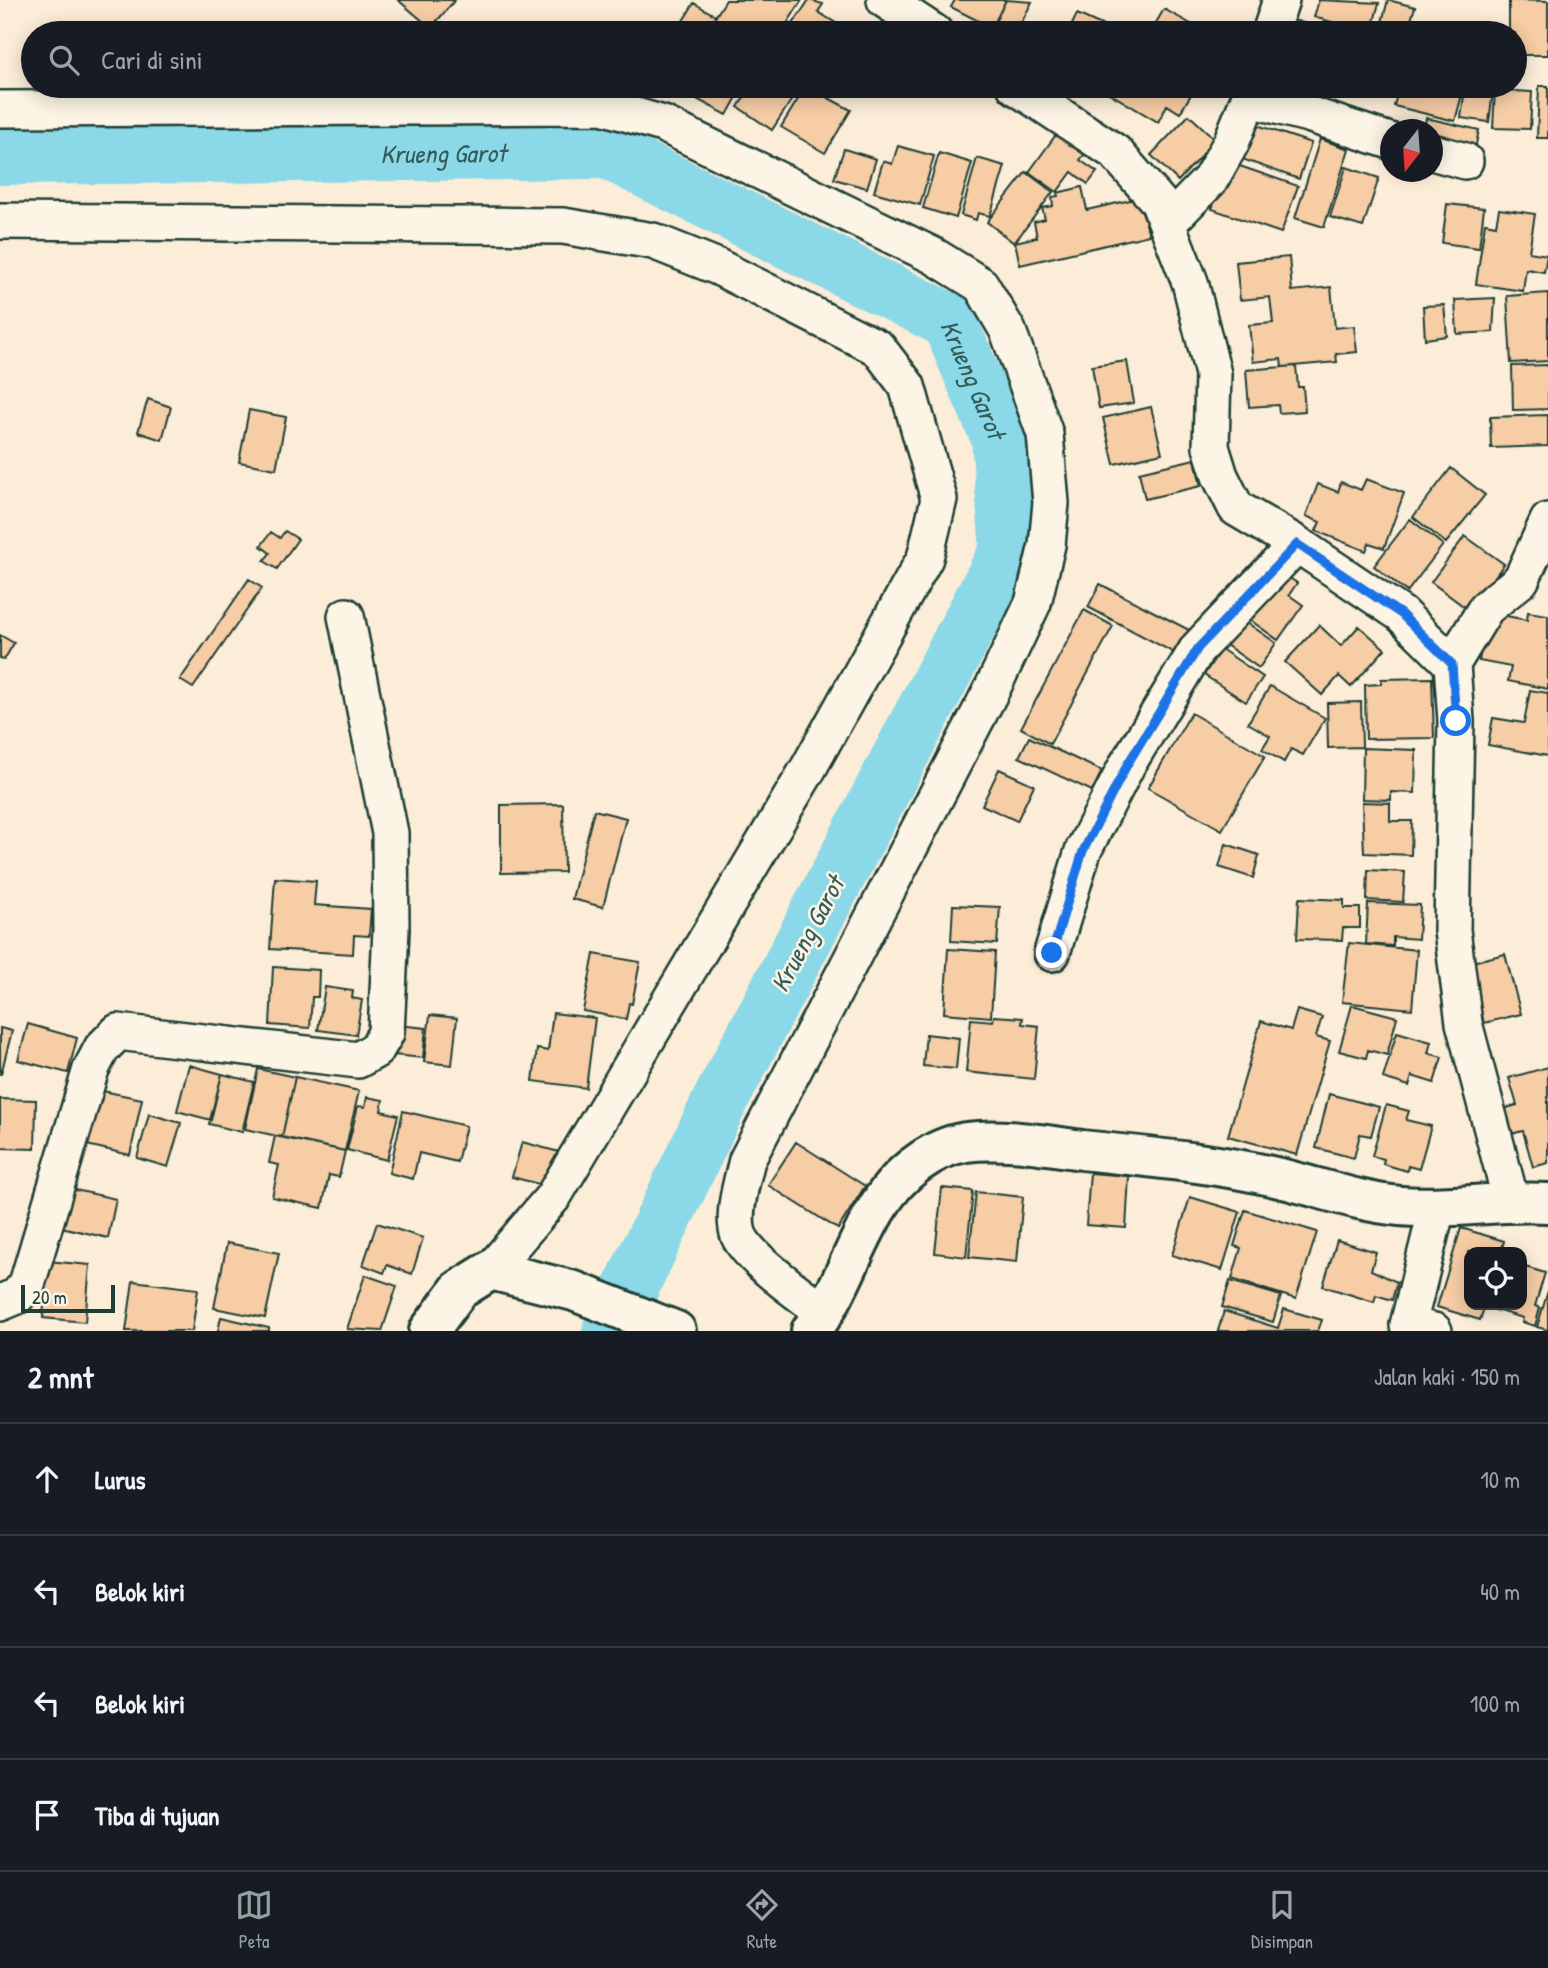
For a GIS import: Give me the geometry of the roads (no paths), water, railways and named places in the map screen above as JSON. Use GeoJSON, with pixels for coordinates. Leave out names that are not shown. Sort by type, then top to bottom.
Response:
{"type":"FeatureCollection","features":[{"type":"Feature","properties":{"kind":"street"},"geometry":{"type":"LineString","coordinates":[[885,0],[917,21]]}},
{"type":"Feature","properties":{"kind":"street"},"geometry":{"type":"LineString","coordinates":[[1274,21],[1281,0]]}},
{"type":"Feature","properties":{"kind":"street"},"geometry":{"type":"LineString","coordinates":[[1033,98],[1115,152],[1158,201],[1190,282],[1213,374],[1212,447],[1220,476],[1236,508],[1297,544],[1401,614],[1452,664]]}},
{"type":"Feature","properties":{"kind":"street"},"geometry":{"type":"LineString","coordinates":[[1167,224],[1210,180],[1231,143],[1250,98]]}},
{"type":"Feature","properties":{"kind":"street"},"geometry":{"type":"LineString","coordinates":[[1265,98],[1380,137]]}},
{"type":"Feature","properties":{"kind":"street"},"geometry":{"type":"LineString","coordinates":[[0,109],[602,106],[663,124],[934,256],[981,285],[1007,331],[1045,434],[1051,503],[1047,545],[1034,603],[747,1160],[737,1198],[739,1236],[818,1322],[892,1185],[937,1149],[967,1142],[1024,1143],[1190,1161],[1270,1176],[1397,1206],[1437,1208],[1511,1201],[1548,1203]]}},
{"type":"Feature","properties":{"kind":"street"},"geometry":{"type":"LineString","coordinates":[[0,221],[563,226],[653,241],[718,267],[878,348],[907,386],[939,499],[925,558],[808,769],[553,1197],[491,1270],[459,1290],[429,1331]]}},
{"type":"Feature","properties":{"kind":"street"},"geometry":{"type":"LineString","coordinates":[[1511,1201],[1464,1023],[1452,930],[1456,721],[1452,664],[1486,608],[1535,582],[1548,521]]}},
{"type":"Feature","properties":{"kind":"street"},"geometry":{"type":"LineString","coordinates":[[1052,953],[1083,851],[1127,765],[1198,648],[1297,544]]}},
{"type":"Feature","properties":{"kind":"street"},"geometry":{"type":"LineString","coordinates":[[0,1303],[17,1296],[27,1284],[91,1069],[108,1039],[118,1032],[358,1060],[376,1050],[386,1033],[391,929],[390,833],[346,616]]}},
{"type":"Feature","properties":{"kind":"street"},"geometry":{"type":"LineString","coordinates":[[1416,1329],[1437,1208]]}},
{"type":"Feature","properties":{"kind":"street"},"geometry":{"type":"LineString","coordinates":[[491,1270],[575,1291],[676,1331]]}},
{"type":"Feature","properties":{"kind":"waterway","name":"Krueng Garot"},"geometry":{"type":"LineString","coordinates":[[0,157],[607,151],[949,321],[999,438],[1008,550],[722,1097],[610,1331]]}}]}
